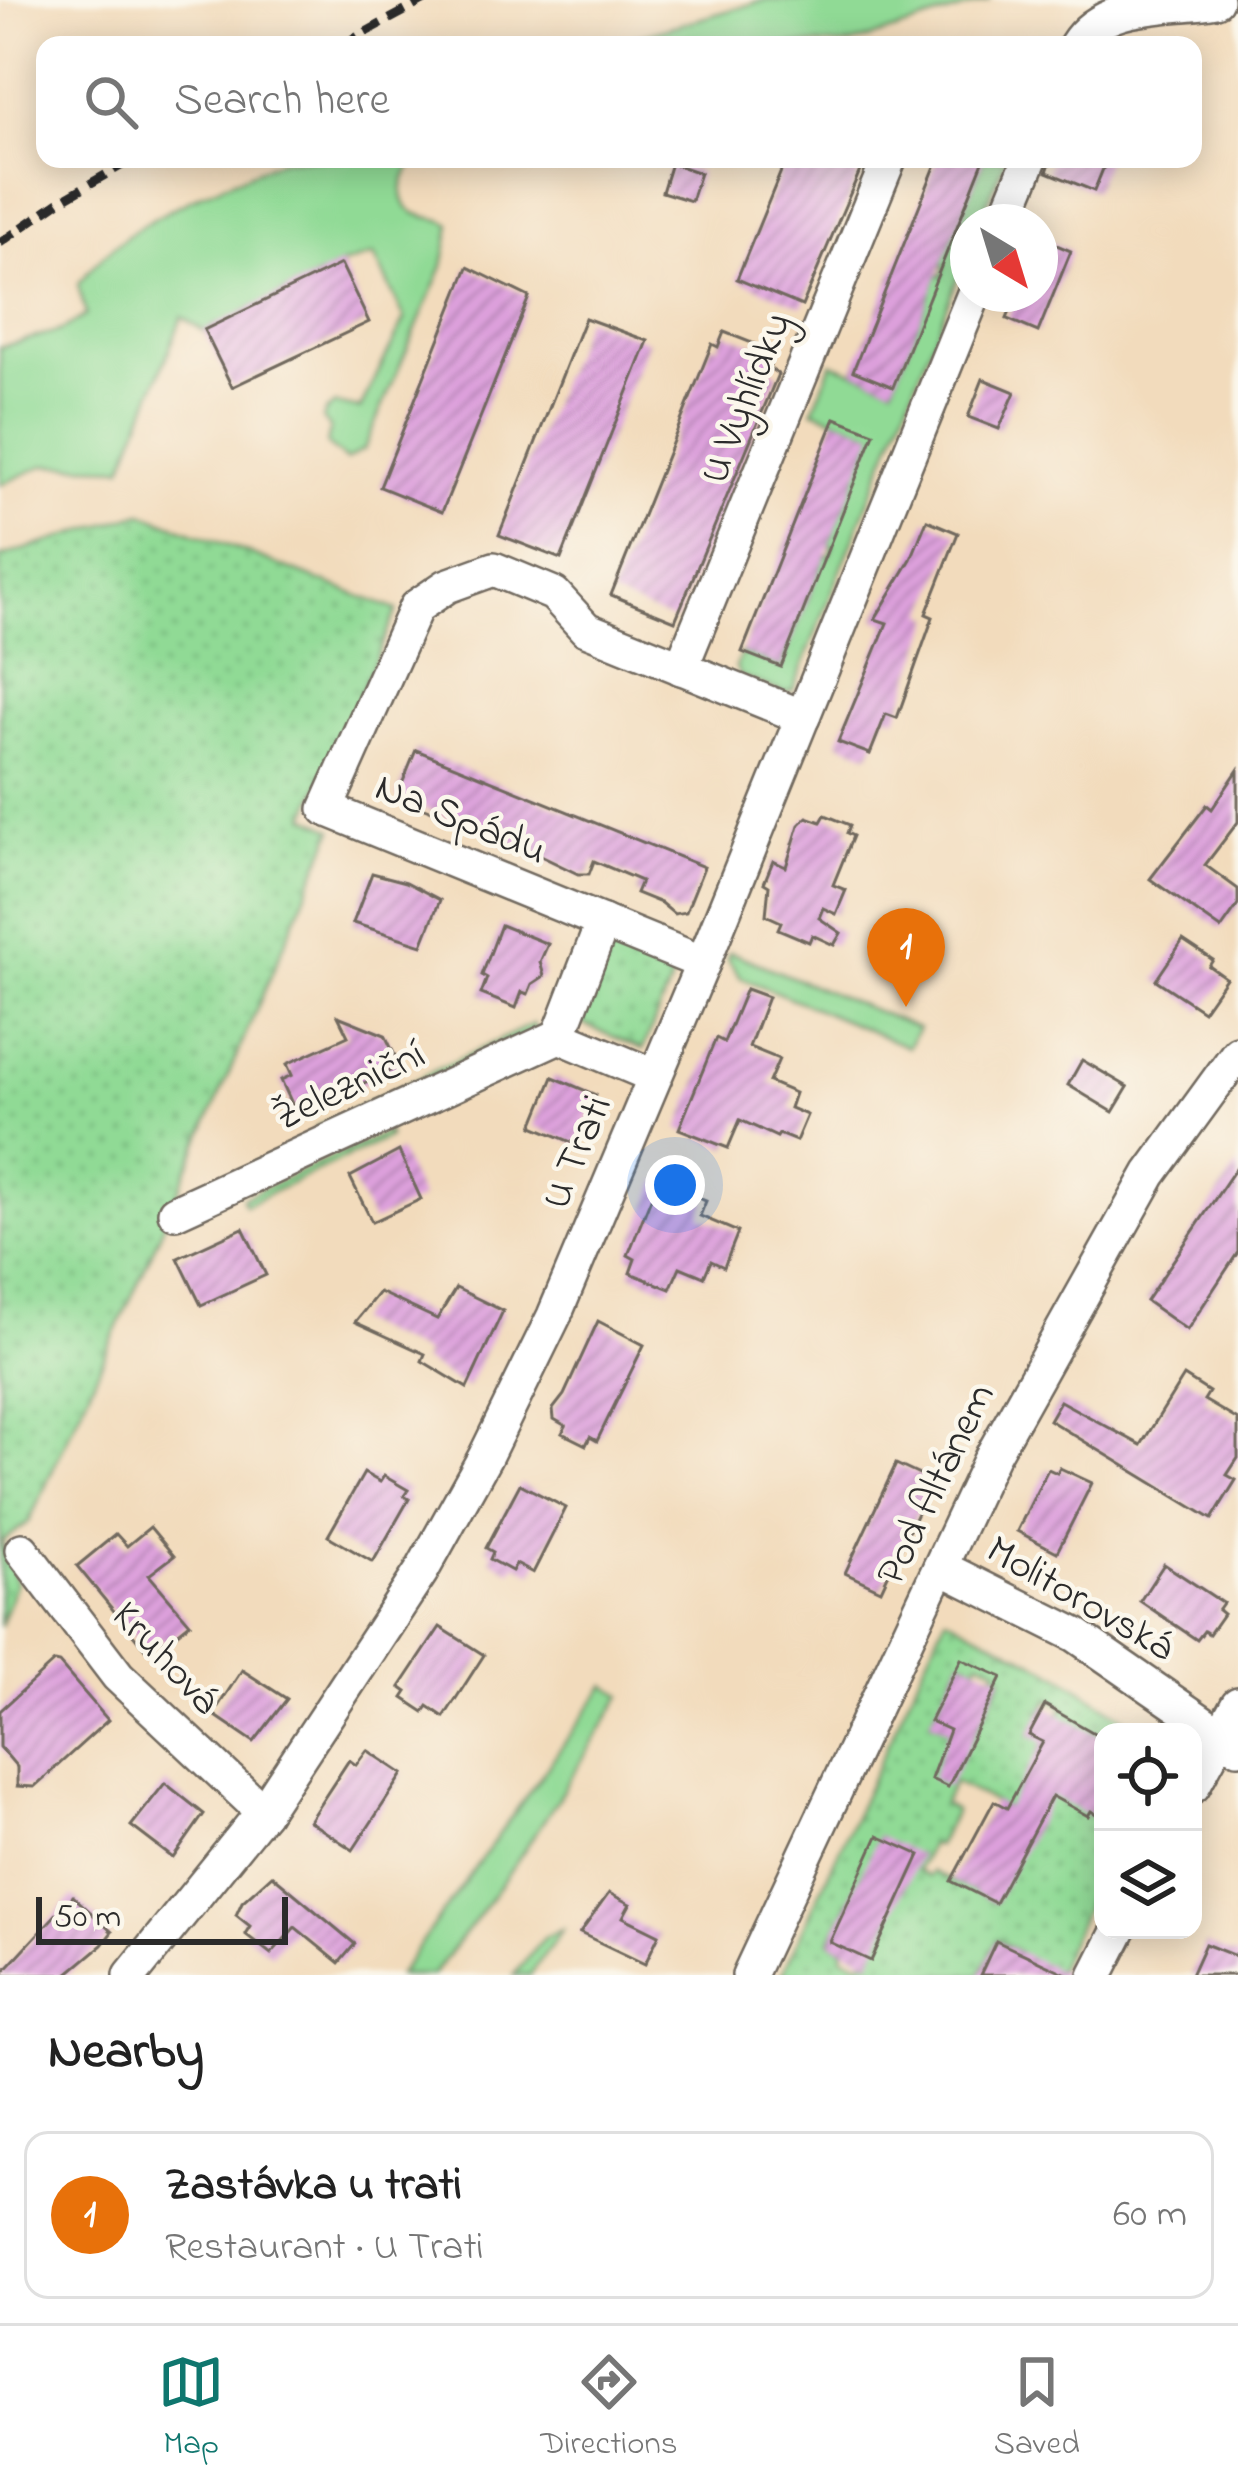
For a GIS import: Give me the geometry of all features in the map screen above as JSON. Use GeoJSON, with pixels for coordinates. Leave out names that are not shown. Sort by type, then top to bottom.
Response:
{"type":"FeatureCollection","features":[{"type":"Feature","properties":{"kind":"street"},"geometry":{"type":"LineString","coordinates":[[1084,36],[1093,25],[1118,13],[1216,0]]}},
{"type":"Feature","properties":{"kind":"street","name":"U Vyhlídky"},"geometry":{"type":"LineString","coordinates":[[681,668],[885,168]]}},
{"type":"Feature","properties":{"kind":"street"},"geometry":{"type":"LineString","coordinates":[[1011,204],[1026,168]]}},
{"type":"Feature","properties":{"kind":"street","name":"U Trati"},"geometry":{"type":"LineString","coordinates":[[131,1975],[262,1812],[421,1572],[485,1457],[554,1316],[703,963],[967,312]]}},
{"type":"Feature","properties":{"kind":"street","name":"Na Spádu"},"geometry":{"type":"LineString","coordinates":[[681,668],[586,629],[554,594],[494,569],[447,586],[416,607],[326,809],[703,963]]}},
{"type":"Feature","properties":{"kind":"street"},"geometry":{"type":"LineString","coordinates":[[681,668],[802,717]]}},
{"type":"Feature","properties":{"kind":"street"},"geometry":{"type":"LineString","coordinates":[[603,922],[560,1036],[654,1076]]}},
{"type":"Feature","properties":{"kind":"street","name":"Železniční"},"geometry":{"type":"LineString","coordinates":[[175,1212],[560,1036]]}},
{"type":"Feature","properties":{"kind":"street","name":"Pod Altánem"},"geometry":{"type":"LineString","coordinates":[[749,1975],[992,1456],[1150,1174],[1238,1053]]}},
{"type":"Feature","properties":{"kind":"street","name":"Kruhová"},"geometry":{"type":"LineString","coordinates":[[22,1550],[118,1676],[262,1812]]}},
{"type":"Feature","properties":{"kind":"street","name":"Molitorovská"},"geometry":{"type":"LineString","coordinates":[[940,1567],[1076,1635],[1229,1740]]}},
{"type":"Feature","properties":{"kind":"street"},"geometry":{"type":"LineString","coordinates":[[1202,1774],[1229,1740],[1238,1704]]}},
{"type":"Feature","properties":{"kind":"street"},"geometry":{"type":"LineString","coordinates":[[1096,1975],[1114,1939]]}},
{"type":"Feature","properties":{"kind":"green space"},"geometry":{"type":"Polygon","coordinates":[[[765,0],[991,0],[878,36],[639,36],[765,0]]]}},
{"type":"Feature","properties":{"kind":"green space"},"geometry":{"type":"Polygon","coordinates":[[[263,168],[411,168],[402,191],[406,206],[451,225],[443,266],[364,449],[346,460],[327,445],[330,430],[323,419],[335,404],[360,409],[405,319],[374,255],[341,265],[204,331],[182,317],[123,467],[45,465],[0,485],[0,347],[62,330],[86,315],[78,285],[97,262],[144,225],[263,168]]]}},
{"type":"Feature","properties":{"kind":"green space"},"geometry":{"type":"Polygon","coordinates":[[[980,168],[1001,168],[987,204],[966,204],[980,168]]]}},
{"type":"Feature","properties":{"kind":"green space"},"geometry":{"type":"Polygon","coordinates":[[[950,242],[950,297],[793,690],[784,693],[739,675],[736,667],[742,652],[781,667],[825,555],[830,556],[833,546],[829,544],[873,433],[813,410],[832,363],[893,386],[937,275],[942,276],[945,266],[941,264],[950,242]]]}},
{"type":"Feature","properties":{"kind":"green space"},"geometry":{"type":"Polygon","coordinates":[[[142,513],[397,610],[306,816],[334,829],[152,1252],[29,1522],[2,1542],[16,1582],[0,1627],[0,557],[142,513]]]}},
{"type":"Feature","properties":{"kind":"green space"},"geometry":{"type":"Polygon","coordinates":[[[610,949],[674,974],[643,1049],[580,1023],[610,949]]]}},
{"type":"Feature","properties":{"kind":"green space"},"geometry":{"type":"Polygon","coordinates":[[[730,952],[918,1028],[908,1047],[740,977],[727,958],[730,952]]]}},
{"type":"Feature","properties":{"kind":"green space"},"geometry":{"type":"Polygon","coordinates":[[[533,1024],[536,1031],[319,1134],[316,1127],[533,1024]]]}},
{"type":"Feature","properties":{"kind":"green space"},"geometry":{"type":"Polygon","coordinates":[[[387,1132],[389,1137],[245,1205],[242,1198],[387,1132]]]}},
{"type":"Feature","properties":{"kind":"green space"},"geometry":{"type":"Polygon","coordinates":[[[946,1616],[1061,1676],[1132,1723],[1094,1723],[1088,1816],[1094,1811],[1094,1889],[1055,1975],[997,1939],[980,1975],[782,1975],[946,1616]],[[961,1659],[931,1721],[971,1740],[1002,1678],[995,1674],[997,1668],[961,1659]],[[1049,1699],[1030,1735],[1050,1733],[1064,1706],[1049,1699]],[[954,1782],[943,1804],[955,1811],[917,1871],[929,1877],[932,1872],[995,1902],[1029,1820],[954,1782]],[[860,1878],[830,1941],[844,1949],[842,1956],[861,1963],[864,1958],[871,1961],[860,1878]]]}},
{"type":"Feature","properties":{"kind":"green space"},"geometry":{"type":"Polygon","coordinates":[[[606,1685],[622,1695],[484,1908],[432,1975],[398,1975],[606,1685]]]}},
{"type":"Feature","properties":{"kind":"green space"},"geometry":{"type":"Polygon","coordinates":[[[562,1930],[530,1975],[514,1975],[544,1937],[562,1930]]]}},
{"type":"Feature","properties":{"kind":"building"},"geometry":{"type":"Polygon","coordinates":[[[669,168],[700,173],[691,201],[662,192],[669,168]]]}},
{"type":"Feature","properties":{"kind":"building"},"geometry":{"type":"Polygon","coordinates":[[[782,168],[861,168],[802,306],[737,279],[782,168]]]}},
{"type":"Feature","properties":{"kind":"building"},"geometry":{"type":"Polygon","coordinates":[[[934,168],[980,168],[966,204],[950,204],[950,244],[893,387],[853,371],[934,168]]]}},
{"type":"Feature","properties":{"kind":"building"},"geometry":{"type":"Polygon","coordinates":[[[1048,168],[1103,168],[1094,191],[1047,172],[1048,168]]]}},
{"type":"Feature","properties":{"kind":"building"},"geometry":{"type":"Polygon","coordinates":[[[1058,246],[1071,251],[1058,283],[1058,246]]]}},
{"type":"Feature","properties":{"kind":"building"},"geometry":{"type":"Polygon","coordinates":[[[341,264],[369,322],[232,387],[204,330],[341,264]]]}},
{"type":"Feature","properties":{"kind":"building"},"geometry":{"type":"Polygon","coordinates":[[[468,267],[529,297],[442,512],[380,487],[468,267]]]}},
{"type":"Feature","properties":{"kind":"building"},"geometry":{"type":"Polygon","coordinates":[[[1010,312],[1046,312],[1038,332],[1007,319],[1010,312]]]}},
{"type":"Feature","properties":{"kind":"building"},"geometry":{"type":"Polygon","coordinates":[[[585,318],[648,341],[561,559],[499,535],[585,318]]]}},
{"type":"Feature","properties":{"kind":"building"},"geometry":{"type":"Polygon","coordinates":[[[724,332],[775,352],[769,368],[778,374],[675,621],[611,595],[712,344],[718,347],[724,332]]]}},
{"type":"Feature","properties":{"kind":"building"},"geometry":{"type":"Polygon","coordinates":[[[983,379],[1015,392],[999,429],[968,417],[983,379]]]}},
{"type":"Feature","properties":{"kind":"building"},"geometry":{"type":"Polygon","coordinates":[[[835,418],[874,433],[781,667],[742,652],[835,418]]]}},
{"type":"Feature","properties":{"kind":"building"},"geometry":{"type":"Polygon","coordinates":[[[927,520],[958,533],[926,614],[933,617],[897,718],[886,714],[870,754],[838,742],[887,623],[875,619],[911,559],[927,520]]]}},
{"type":"Feature","properties":{"kind":"building"},"geometry":{"type":"Polygon","coordinates":[[[416,750],[704,867],[686,912],[674,914],[636,893],[641,881],[594,861],[589,874],[578,874],[518,845],[517,851],[493,834],[422,807],[410,807],[397,796],[416,750]]]}},
{"type":"Feature","properties":{"kind":"building"},"geometry":{"type":"Polygon","coordinates":[[[1238,770],[1238,822],[1205,865],[1238,889],[1238,905],[1221,929],[1150,879],[1207,805],[1212,809],[1238,770]]]}},
{"type":"Feature","properties":{"kind":"building"},"geometry":{"type":"Polygon","coordinates":[[[825,815],[850,825],[847,833],[853,836],[833,885],[846,890],[836,914],[823,908],[819,918],[841,933],[834,945],[812,935],[809,942],[778,929],[781,922],[766,915],[769,886],[764,883],[773,861],[786,867],[799,825],[807,817],[821,822],[825,815]]]}},
{"type":"Feature","properties":{"kind":"building"},"geometry":{"type":"Polygon","coordinates":[[[372,873],[406,882],[440,900],[422,945],[353,923],[372,873]]]}},
{"type":"Feature","properties":{"kind":"building"},"geometry":{"type":"Polygon","coordinates":[[[501,925],[548,944],[540,962],[544,976],[532,984],[528,994],[522,992],[516,1008],[481,994],[487,978],[482,975],[501,925]]]}},
{"type":"Feature","properties":{"kind":"building"},"geometry":{"type":"Polygon","coordinates":[[[1183,940],[1213,960],[1209,966],[1226,978],[1203,1011],[1156,980],[1183,940]]]}},
{"type":"Feature","properties":{"kind":"building"},"geometry":{"type":"Polygon","coordinates":[[[746,989],[768,997],[749,1047],[779,1059],[769,1082],[795,1093],[790,1108],[807,1115],[796,1141],[740,1120],[728,1148],[679,1129],[716,1038],[724,1042],[746,989]]]}},
{"type":"Feature","properties":{"kind":"building"},"geometry":{"type":"Polygon","coordinates":[[[338,1016],[385,1035],[400,1066],[332,1098],[321,1108],[308,1110],[304,1102],[294,1108],[281,1080],[292,1075],[287,1064],[348,1036],[338,1016]]]}},
{"type":"Feature","properties":{"kind":"building"},"geometry":{"type":"Polygon","coordinates":[[[1082,1060],[1128,1087],[1113,1112],[1068,1085],[1082,1060]]]}},
{"type":"Feature","properties":{"kind":"building"},"geometry":{"type":"Polygon","coordinates":[[[553,1077],[596,1095],[578,1145],[533,1126],[553,1077]]]}},
{"type":"Feature","properties":{"kind":"building"},"geometry":{"type":"Polygon","coordinates":[[[399,1151],[421,1199],[372,1222],[350,1177],[399,1151]]]}},
{"type":"Feature","properties":{"kind":"building"},"geometry":{"type":"Polygon","coordinates":[[[1238,1165],[1238,1252],[1187,1330],[1146,1301],[1238,1165]]]}},
{"type":"Feature","properties":{"kind":"building"},"geometry":{"type":"Polygon","coordinates":[[[658,1181],[706,1201],[700,1216],[738,1232],[724,1267],[711,1261],[704,1277],[680,1267],[670,1289],[630,1273],[635,1259],[628,1255],[658,1181]]]}},
{"type":"Feature","properties":{"kind":"building"},"geometry":{"type":"Polygon","coordinates":[[[243,1228],[266,1275],[201,1305],[178,1258],[243,1228]]]}},
{"type":"Feature","properties":{"kind":"building"},"geometry":{"type":"Polygon","coordinates":[[[456,1288],[503,1311],[467,1388],[422,1361],[425,1354],[355,1322],[379,1292],[437,1319],[456,1288]]]}},
{"type":"Feature","properties":{"kind":"building"},"geometry":{"type":"Polygon","coordinates":[[[598,1321],[644,1345],[597,1441],[590,1437],[586,1445],[562,1433],[566,1426],[554,1419],[553,1409],[598,1321]]]}},
{"type":"Feature","properties":{"kind":"building"},"geometry":{"type":"Polygon","coordinates":[[[1184,1376],[1209,1392],[1204,1400],[1238,1420],[1238,1458],[1227,1475],[1236,1480],[1212,1519],[1049,1420],[1060,1401],[1141,1445],[1184,1376]]]}},
{"type":"Feature","properties":{"kind":"building"},"geometry":{"type":"Polygon","coordinates":[[[896,1464],[932,1481],[881,1590],[845,1573],[896,1464]]]}},
{"type":"Feature","properties":{"kind":"building"},"geometry":{"type":"Polygon","coordinates":[[[1060,1468],[1092,1483],[1057,1552],[1017,1531],[1048,1469],[1057,1473],[1060,1468]]]}},
{"type":"Feature","properties":{"kind":"building"},"geometry":{"type":"Polygon","coordinates":[[[364,1473],[380,1482],[384,1476],[408,1490],[404,1496],[409,1499],[373,1562],[328,1536],[364,1473]]]}},
{"type":"Feature","properties":{"kind":"building"},"geometry":{"type":"Polygon","coordinates":[[[520,1484],[566,1508],[533,1573],[516,1564],[512,1571],[490,1559],[493,1552],[486,1548],[520,1484]]]}},
{"type":"Feature","properties":{"kind":"building"},"geometry":{"type":"Polygon","coordinates":[[[150,1527],[174,1556],[149,1575],[190,1623],[165,1643],[160,1637],[145,1649],[77,1566],[116,1534],[127,1546],[150,1527]]]}},
{"type":"Feature","properties":{"kind":"building"},"geometry":{"type":"Polygon","coordinates":[[[1164,1564],[1223,1603],[1218,1610],[1223,1614],[1209,1634],[1204,1631],[1197,1640],[1140,1601],[1164,1564]]]}},
{"type":"Feature","properties":{"kind":"building"},"geometry":{"type":"Polygon","coordinates":[[[440,1627],[484,1655],[444,1717],[428,1706],[424,1712],[403,1698],[407,1692],[400,1687],[440,1627]]]}},
{"type":"Feature","properties":{"kind":"building"},"geometry":{"type":"Polygon","coordinates":[[[961,1659],[1002,1677],[948,1787],[931,1779],[949,1730],[930,1721],[961,1659]]]}},
{"type":"Feature","properties":{"kind":"building"},"geometry":{"type":"Polygon","coordinates":[[[54,1662],[108,1720],[34,1787],[17,1786],[17,1767],[0,1747],[0,1711],[54,1662]]]}},
{"type":"Feature","properties":{"kind":"building"},"geometry":{"type":"Polygon","coordinates":[[[242,1670],[287,1699],[254,1742],[213,1714],[242,1670]]]}},
{"type":"Feature","properties":{"kind":"building"},"geometry":{"type":"Polygon","coordinates":[[[1045,1705],[1094,1733],[1094,1813],[1088,1816],[1052,1796],[995,1903],[951,1881],[994,1801],[1007,1808],[1043,1742],[1029,1735],[1045,1705]]]}},
{"type":"Feature","properties":{"kind":"building"},"geometry":{"type":"Polygon","coordinates":[[[367,1750],[403,1774],[353,1850],[309,1821],[349,1760],[356,1765],[367,1750]]]}},
{"type":"Feature","properties":{"kind":"building"},"geometry":{"type":"Polygon","coordinates":[[[165,1783],[204,1814],[173,1858],[131,1826],[165,1783]]]}},
{"type":"Feature","properties":{"kind":"building"},"geometry":{"type":"Polygon","coordinates":[[[878,1836],[920,1855],[871,1961],[830,1942],[878,1836]]]}},
{"type":"Feature","properties":{"kind":"building"},"geometry":{"type":"Polygon","coordinates":[[[272,1875],[355,1944],[339,1963],[295,1927],[271,1954],[245,1934],[250,1926],[236,1915],[242,1902],[272,1875]]]}},
{"type":"Feature","properties":{"kind":"building"},"geometry":{"type":"Polygon","coordinates":[[[609,1893],[630,1904],[623,1917],[659,1935],[645,1964],[580,1933],[609,1893]]]}},
{"type":"Feature","properties":{"kind":"building"},"geometry":{"type":"Polygon","coordinates":[[[73,1896],[112,1932],[102,1945],[66,1975],[0,1975],[73,1896]]]}},
{"type":"Feature","properties":{"kind":"building"},"geometry":{"type":"Polygon","coordinates":[[[996,1941],[1069,1975],[980,1975],[996,1941]]]}},
{"type":"Feature","properties":{"kind":"building"},"geometry":{"type":"Polygon","coordinates":[[[1205,1944],[1238,1957],[1238,1975],[1191,1975],[1205,1944]]]}},
{"type":"Feature","properties":{"kind":"railway"},"geometry":{"type":"LineString","coordinates":[[359,36],[425,0]]}},
{"type":"Feature","properties":{"kind":"railway"},"geometry":{"type":"LineString","coordinates":[[0,243],[117,168]]}},
{"type":"Feature","properties":{"kind":"place","name":"Zastávka u trati"},"geometry":{"type":"Point","coordinates":[906,1007]}}]}
